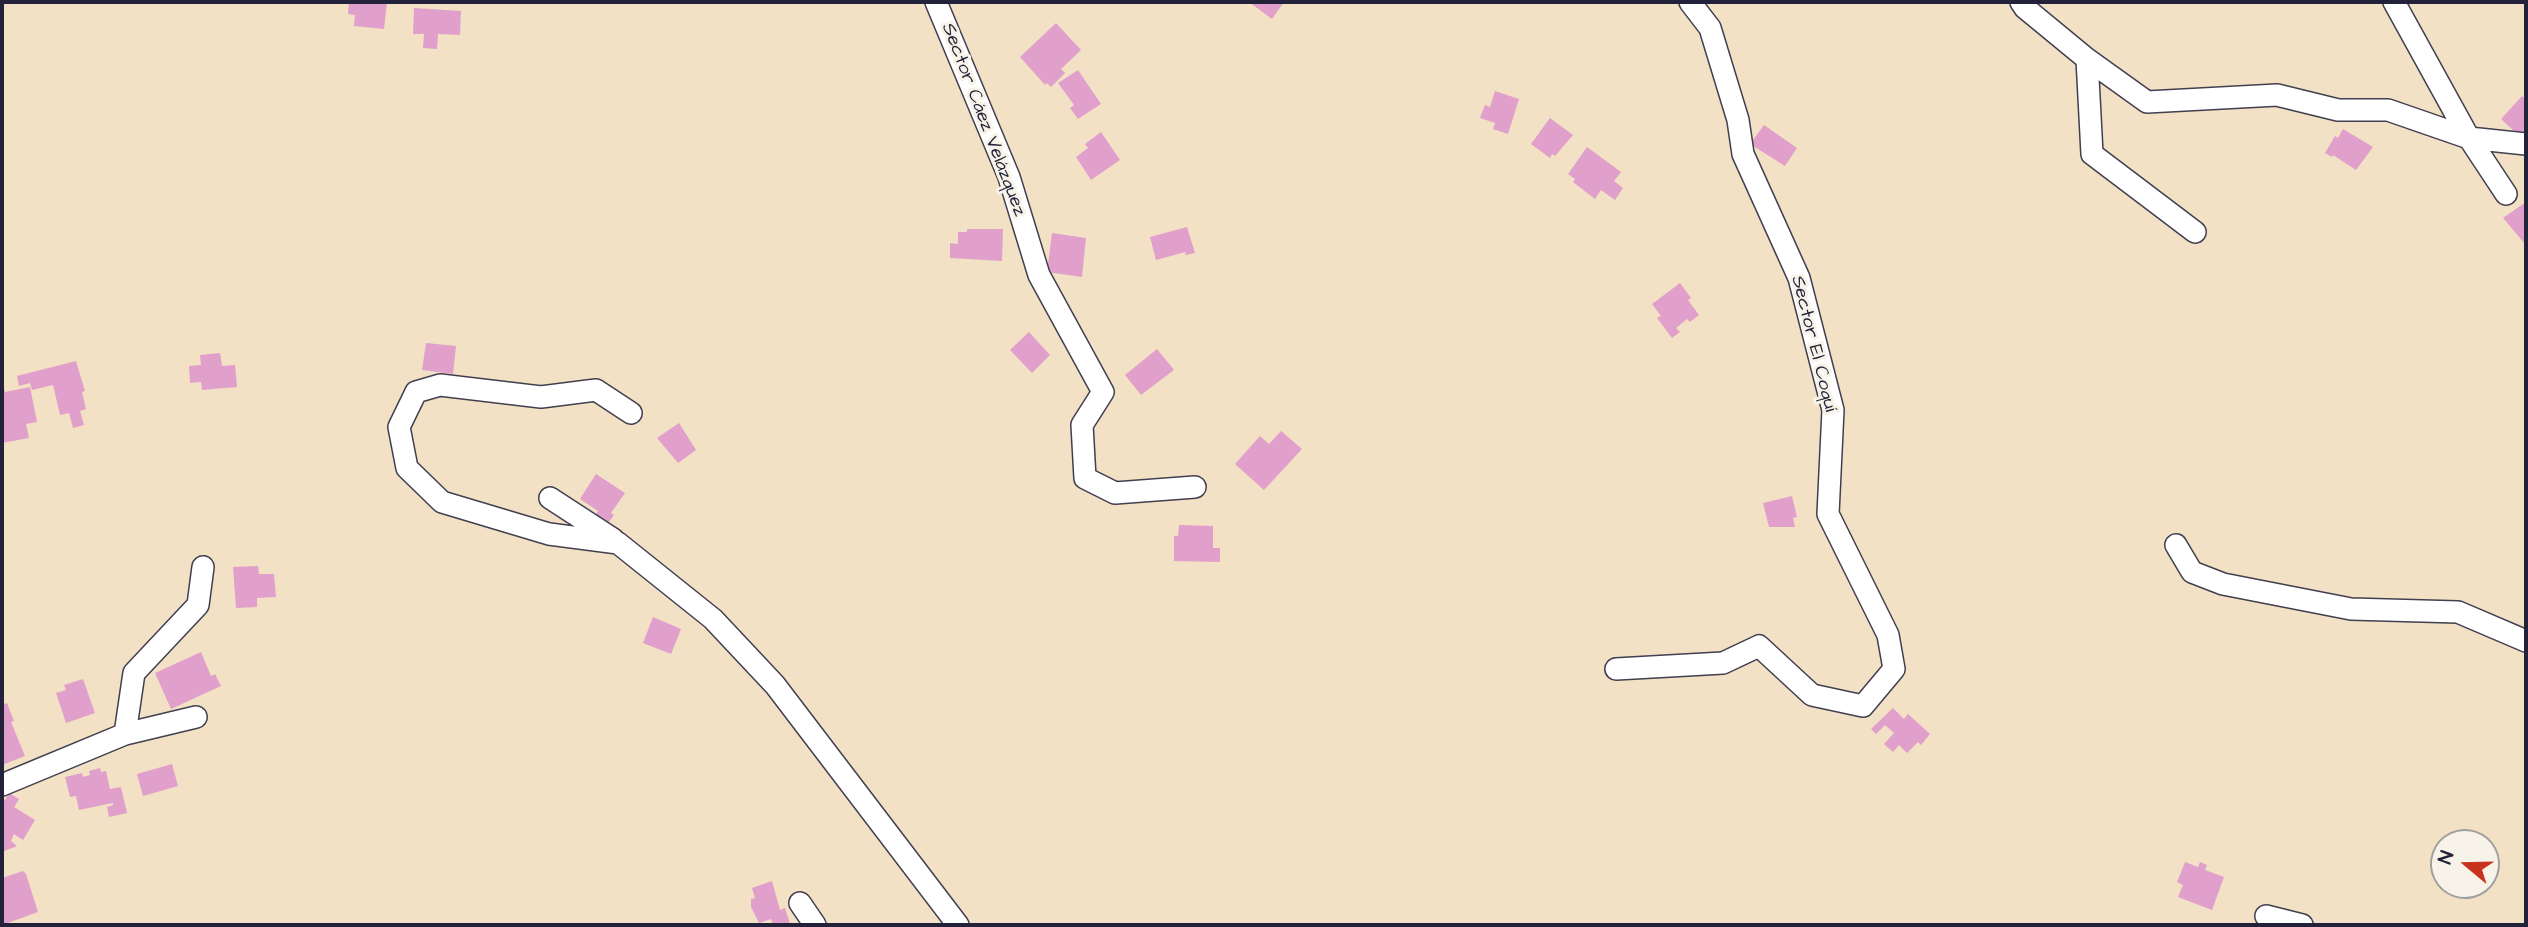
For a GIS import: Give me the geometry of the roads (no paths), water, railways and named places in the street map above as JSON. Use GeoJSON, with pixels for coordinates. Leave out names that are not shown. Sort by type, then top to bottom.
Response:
{"type":"FeatureCollection","features":[{"type":"Feature","properties":{"kind":"street","name":"Sector Cáez Velázquez"},"geometry":{"type":"LineString","coordinates":[[936,2],[1009,177],[1039,275],[1103,392],[1082,425],[1085,478],[1115,493],[1195,486]]}},
{"type":"Feature","properties":{"kind":"street","name":"Sector El Coquí"},"geometry":{"type":"LineString","coordinates":[[1616,669],[1723,663],[1759,646],[1812,695],[1863,706],[1894,669],[1888,635],[1828,514],[1833,410],[1799,278],[1743,154],[1738,120],[1710,28],[1690,2]]}},
{"type":"Feature","properties":{"kind":"street"},"geometry":{"type":"LineString","coordinates":[[2021,2],[2087,59],[2147,102],[2277,95],[2338,110],[2388,110],[2469,138],[2526,144]]}},
{"type":"Feature","properties":{"kind":"street"},"geometry":{"type":"LineString","coordinates":[[2394,2],[2469,138],[2506,194]]}},
{"type":"Feature","properties":{"kind":"street"},"geometry":{"type":"LineString","coordinates":[[2087,59],[2092,154],[2194,232]]}},
{"type":"Feature","properties":{"kind":"street"},"geometry":{"type":"LineString","coordinates":[[618,542],[549,534],[442,502],[407,468],[399,427],[416,392],[440,384],[541,397],[596,390],[631,414]]}},
{"type":"Feature","properties":{"kind":"street"},"geometry":{"type":"LineString","coordinates":[[551,498],[618,542],[713,618],[775,685],[958,925]]}},
{"type":"Feature","properties":{"kind":"street"},"geometry":{"type":"LineString","coordinates":[[2176,545],[2192,572],[2223,584],[2351,609],[2458,612],[2526,641]]}},
{"type":"Feature","properties":{"kind":"street"},"geometry":{"type":"LineString","coordinates":[[125,734],[134,673],[198,605],[202,567]]}},
{"type":"Feature","properties":{"kind":"street"},"geometry":{"type":"LineString","coordinates":[[2,785],[125,734],[196,717]]}},
{"type":"Feature","properties":{"kind":"street"},"geometry":{"type":"LineString","coordinates":[[800,903],[815,925]]}},
{"type":"Feature","properties":{"kind":"street"},"geometry":{"type":"LineString","coordinates":[[2266,916],[2302,925]]}}]}
